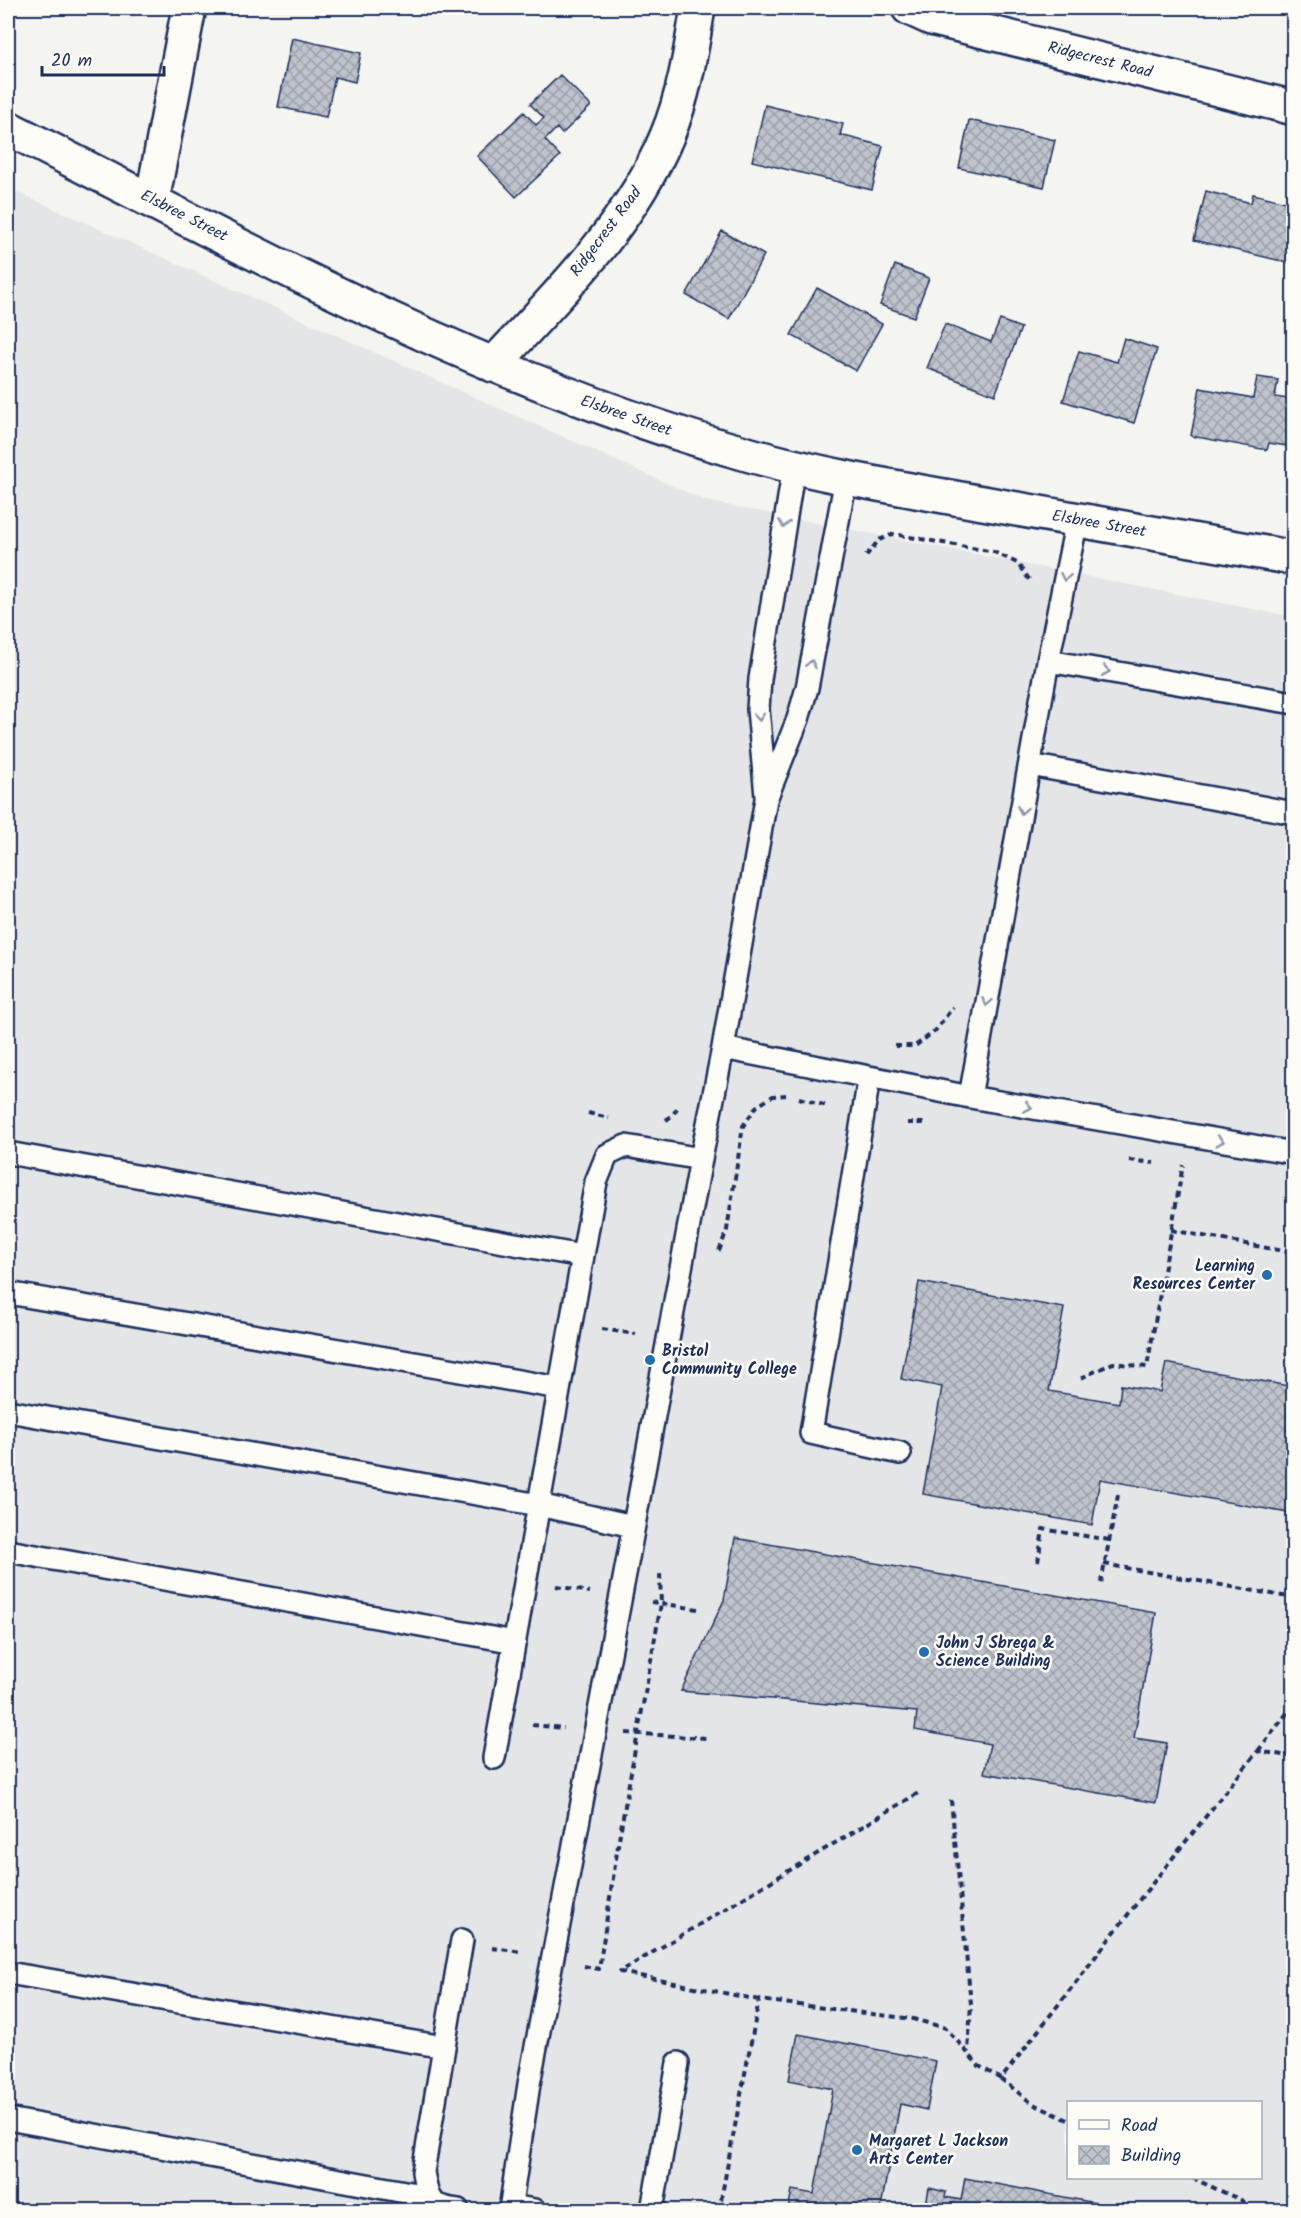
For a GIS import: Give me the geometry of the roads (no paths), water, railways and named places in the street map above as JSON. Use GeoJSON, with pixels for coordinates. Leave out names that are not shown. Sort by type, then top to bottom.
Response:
{"type":"FeatureCollection","features":[{"type":"Feature","properties":{"kind":"street"},"geometry":{"type":"LineString","coordinates":[[152,201],[189,8]]}},
{"type":"Feature","properties":{"kind":"street","name":"Ridgecrest Road"},"geometry":{"type":"LineString","coordinates":[[494,365],[597,249],[631,204],[668,135],[677,107],[698,8]]}},
{"type":"Feature","properties":{"kind":"street","name":"Ridgecrest Road"},"geometry":{"type":"LineString","coordinates":[[909,8],[931,18],[1293,108]]}},
{"type":"Feature","properties":{"kind":"street","name":"Elsbree Street"},"geometry":{"type":"LineString","coordinates":[[8,128],[397,321],[494,365],[620,414],[733,450],[846,478],[1293,558]]}},
{"type":"Feature","properties":{"kind":"lane"},"geometry":{"type":"LineString","coordinates":[[766,799],[758,709],[760,679],[794,466]]}},
{"type":"Feature","properties":{"kind":"lane"},"geometry":{"type":"LineString","coordinates":[[535,2211],[510,2208],[529,2084],[723,1048],[766,799],[798,719],[807,688],[846,478]]}},
{"type":"Feature","properties":{"kind":"lane"},"geometry":{"type":"LineString","coordinates":[[970,1097],[1048,661],[1077,520]]}},
{"type":"Feature","properties":{"kind":"lane"},"geometry":{"type":"LineString","coordinates":[[1048,661],[1293,703]]}},
{"type":"Feature","properties":{"kind":"lane"},"geometry":{"type":"LineString","coordinates":[[1030,765],[1293,813]]}},
{"type":"Feature","properties":{"kind":"lane"},"geometry":{"type":"LineString","coordinates":[[723,1048],[970,1097],[1293,1153]]}},
{"type":"Feature","properties":{"kind":"lane"},"geometry":{"type":"LineString","coordinates":[[869,1078],[811,1433],[900,1454]]}},
{"type":"Feature","properties":{"kind":"lane"},"geometry":{"type":"LineString","coordinates":[[494,1758],[596,1182],[607,1155],[626,1146],[701,1159]]}},
{"type":"Feature","properties":{"kind":"lane"},"geometry":{"type":"LineString","coordinates":[[8,1153],[582,1256]]}},
{"type":"Feature","properties":{"kind":"lane"},"geometry":{"type":"LineString","coordinates":[[8,1293],[559,1388]]}},
{"type":"Feature","properties":{"kind":"lane"},"geometry":{"type":"LineString","coordinates":[[8,1411],[539,1505],[633,1526]]}},
{"type":"Feature","properties":{"kind":"lane"},"geometry":{"type":"LineString","coordinates":[[8,1551],[515,1642]]}},
{"type":"Feature","properties":{"kind":"lane"},"geometry":{"type":"LineString","coordinates":[[425,2203],[423,2172],[444,2047],[472,1943]]}},
{"type":"Feature","properties":{"kind":"lane"},"geometry":{"type":"LineString","coordinates":[[8,1973],[444,2047]]}},
{"type":"Feature","properties":{"kind":"lane"},"geometry":{"type":"LineString","coordinates":[[652,2211],[678,2063]]}},
{"type":"Feature","properties":{"kind":"lane"},"geometry":{"type":"LineString","coordinates":[[8,2119],[458,2211]]}},
{"type":"Feature","properties":{"kind":"place","name":"Learning Resources Center"},"geometry":{"type":"Point","coordinates":[1267,1275]}},
{"type":"Feature","properties":{"kind":"place","name":"Bristol Community College"},"geometry":{"type":"Point","coordinates":[650,1360]}},
{"type":"Feature","properties":{"kind":"place","name":"John J Sbrega & Science Building"},"geometry":{"type":"Point","coordinates":[924,1652]}},
{"type":"Feature","properties":{"kind":"place","name":"Margaret L Jackson Arts Center"},"geometry":{"type":"Point","coordinates":[857,2150]}}]}
